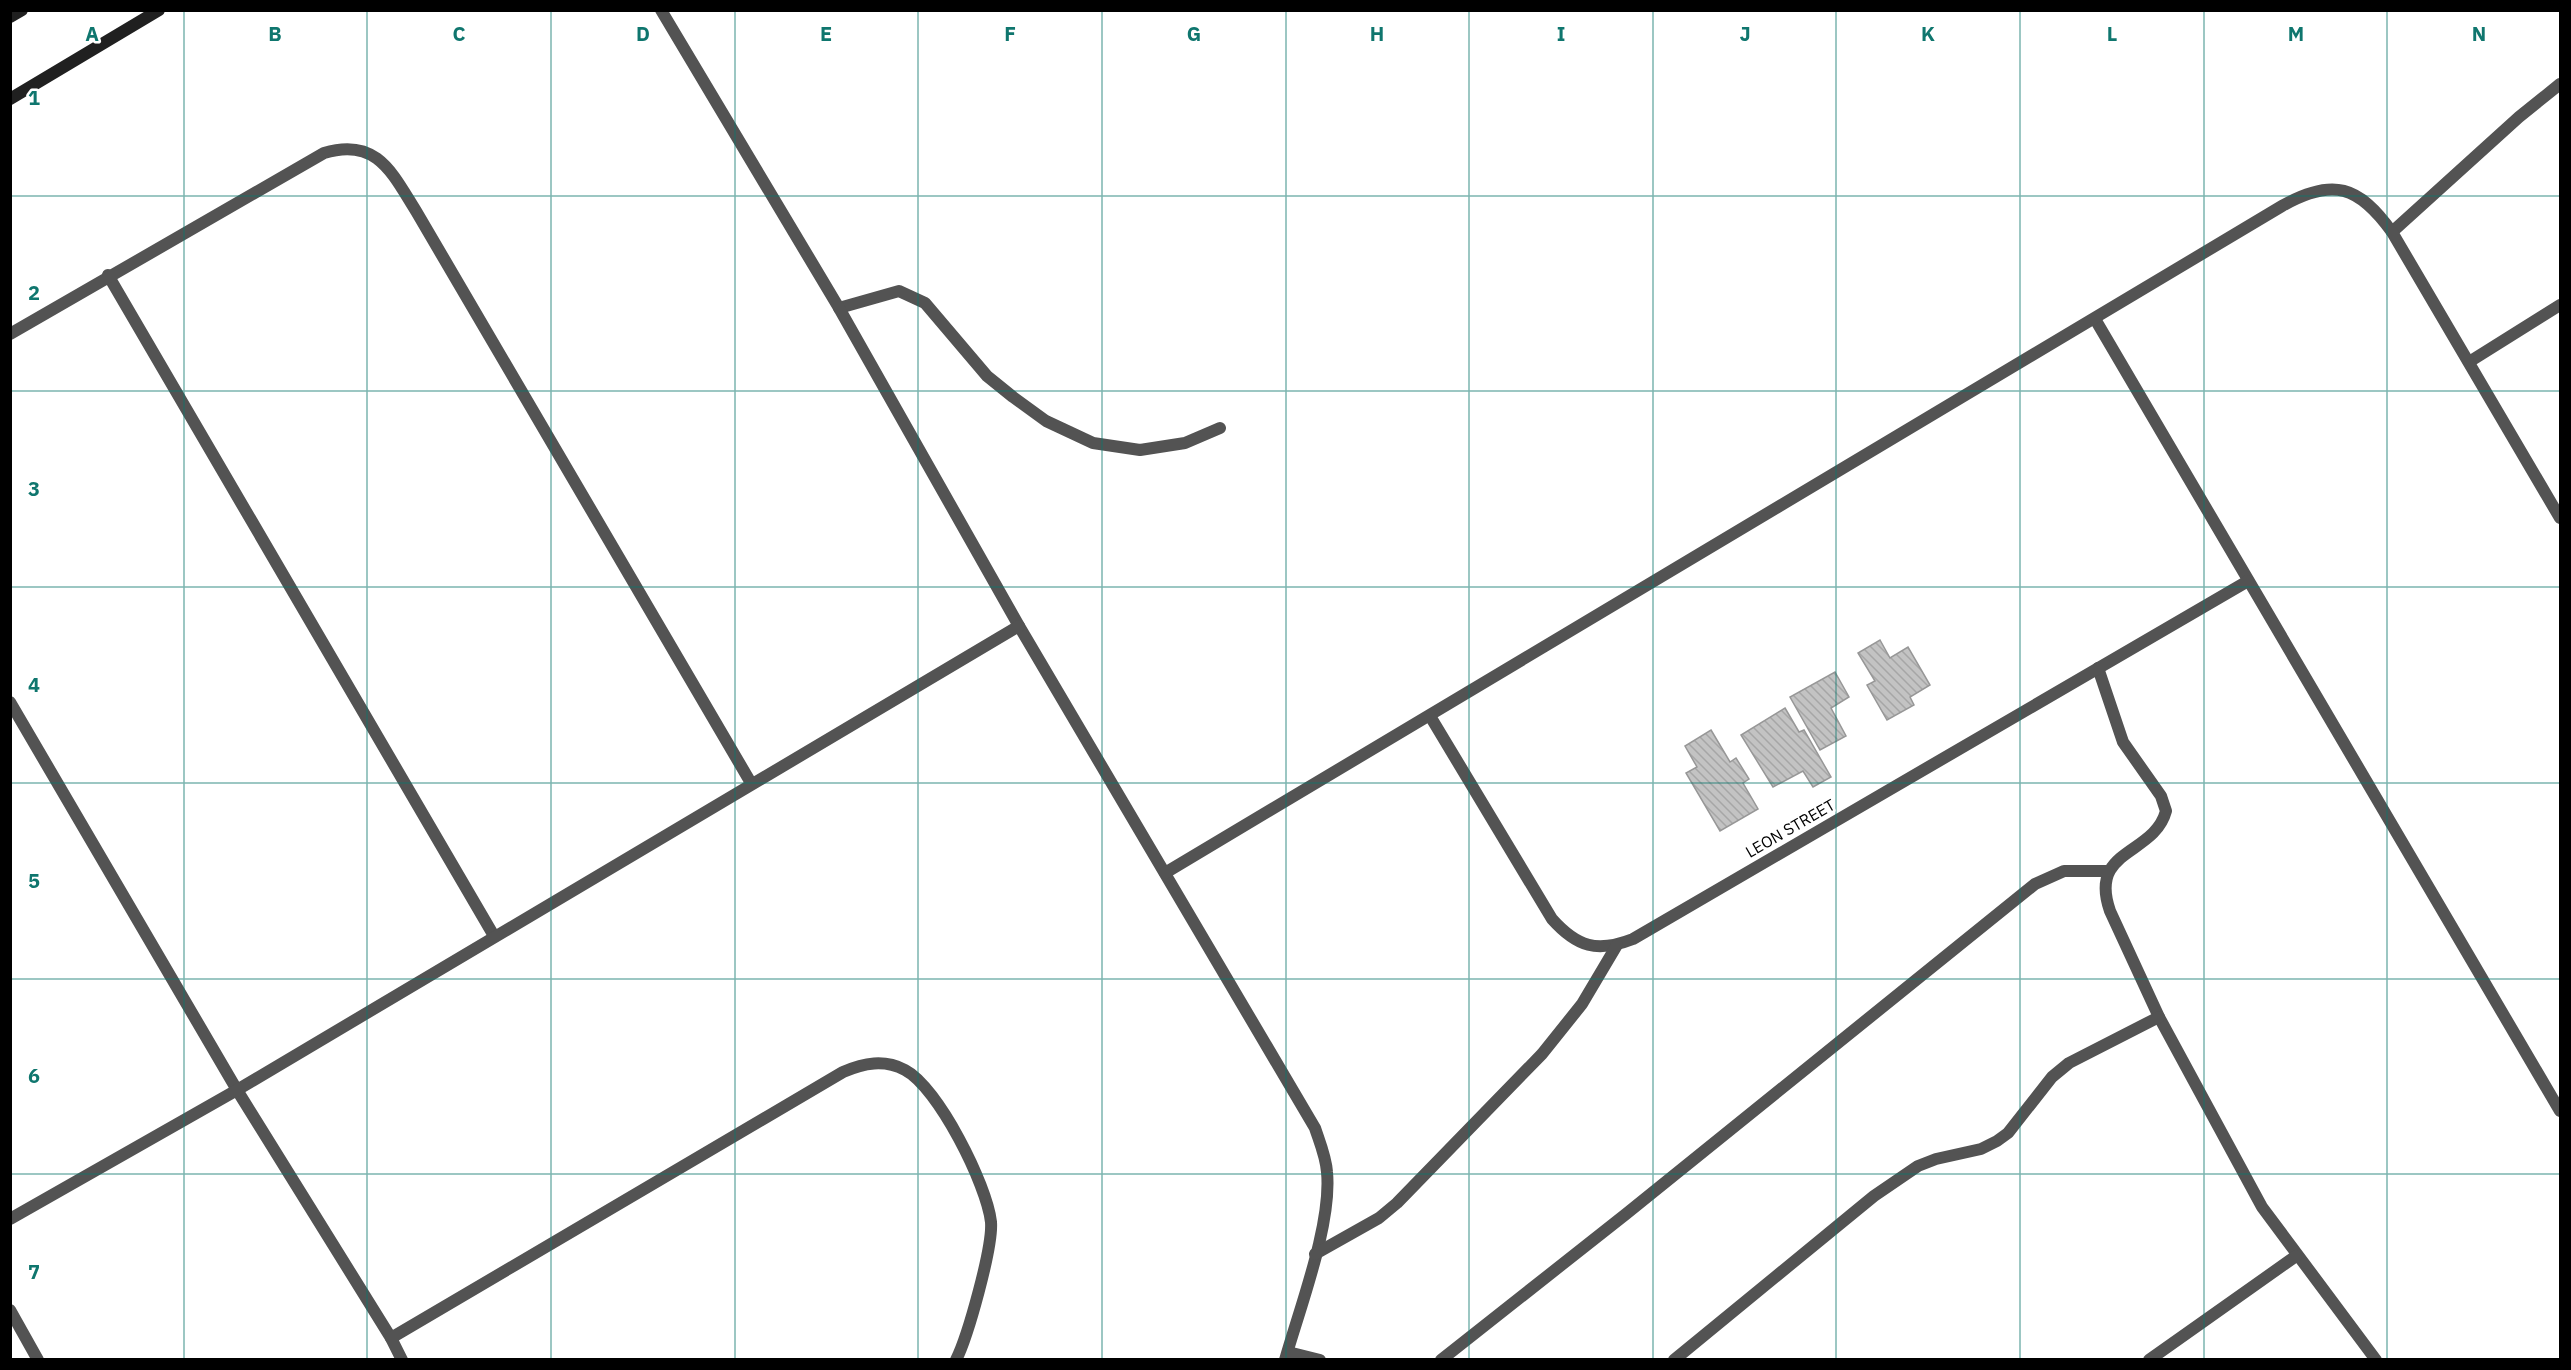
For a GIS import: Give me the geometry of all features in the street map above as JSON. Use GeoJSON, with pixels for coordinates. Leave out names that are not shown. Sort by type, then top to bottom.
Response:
{"type":"FeatureCollection","features":[{"type":"Feature","properties":{"kind":"main road"},"geometry":{"type":"LineString","coordinates":[[10,17],[22,10]]}},
{"type":"Feature","properties":{"kind":"main road"},"geometry":{"type":"LineString","coordinates":[[10,99],[159,10]]}},
{"type":"Feature","properties":{"kind":"street"},"geometry":{"type":"LineString","coordinates":[[661,10],[839,308],[1019,626],[1315,1128],[1323,1151],[1328,1196],[1325,1219],[1286,1355],[1320,1359]]}},
{"type":"Feature","properties":{"kind":"street"},"geometry":{"type":"LineString","coordinates":[[2392,232],[2519,117],[2560,84]]}},
{"type":"Feature","properties":{"kind":"street"},"geometry":{"type":"LineString","coordinates":[[10,333],[324,153],[353,148],[377,158],[388,168],[416,211],[752,783]]}},
{"type":"Feature","properties":{"kind":"street"},"geometry":{"type":"LineString","coordinates":[[1165,873],[2289,203],[2317,191],[2337,190],[2360,197],[2377,210],[2560,518]]}},
{"type":"Feature","properties":{"kind":"street"},"geometry":{"type":"LineString","coordinates":[[108,275],[494,936]]}},
{"type":"Feature","properties":{"kind":"street"},"geometry":{"type":"LineString","coordinates":[[839,308],[899,291],[925,303],[987,376],[1013,398],[1046,421],[1092,443],[1140,450],[1185,444],[1220,428]]}},
{"type":"Feature","properties":{"kind":"street"},"geometry":{"type":"LineString","coordinates":[[2469,362],[2560,304]]}},
{"type":"Feature","properties":{"kind":"street"},"geometry":{"type":"LineString","coordinates":[[2095,319],[2560,1111]]}},
{"type":"Feature","properties":{"kind":"street","name":"LEON STREET"},"geometry":{"type":"LineString","coordinates":[[1430,716],[1552,919],[1566,933],[1582,943],[1604,947],[1617,945],[1633,939],[2248,580]]}},
{"type":"Feature","properties":{"kind":"street"},"geometry":{"type":"LineString","coordinates":[[10,1219],[237,1090],[1019,626]]}},
{"type":"Feature","properties":{"kind":"street"},"geometry":{"type":"LineString","coordinates":[[2098,668],[2123,741],[2161,796],[2166,812],[2159,826],[2116,861],[2109,871],[2105,884],[2106,898],[2160,1017],[2262,1207],[2296,1256],[2376,1359]]}},
{"type":"Feature","properties":{"kind":"street"},"geometry":{"type":"LineString","coordinates":[[10,702],[237,1090],[402,1359]]}},
{"type":"Feature","properties":{"kind":"street"},"geometry":{"type":"LineString","coordinates":[[1441,1359],[1626,1214],[2035,884],[2064,871],[2109,871]]}},
{"type":"Feature","properties":{"kind":"street"},"geometry":{"type":"LineString","coordinates":[[1315,1254],[1379,1218],[1405,1194],[1549,1046],[1582,1004],[1617,945]]}},
{"type":"Feature","properties":{"kind":"street"},"geometry":{"type":"LineString","coordinates":[[1674,1359],[1893,1183],[1935,1159],[1981,1149],[1997,1142],[2008,1133],[2052,1077],[2069,1063],[2160,1017]]}},
{"type":"Feature","properties":{"kind":"street"},"geometry":{"type":"LineString","coordinates":[[391,1338],[843,1072],[856,1066],[881,1062],[906,1070],[920,1080],[931,1094],[975,1168],[988,1205],[990,1237],[956,1359]]}},
{"type":"Feature","properties":{"kind":"street"},"geometry":{"type":"LineString","coordinates":[[2149,1359],[2296,1256]]}},
{"type":"Feature","properties":{"kind":"street"},"geometry":{"type":"LineString","coordinates":[[10,1310],[38,1359]]}},
{"type":"Feature","properties":{"kind":"building"},"geometry":{"type":"Polygon","coordinates":[[[1880,640],[1890,658],[1908,647],[1930,685],[1910,697],[1914,705],[1887,720],[1867,685],[1875,681],[1858,653],[1880,640]]]}},
{"type":"Feature","properties":{"kind":"building"},"geometry":{"type":"Polygon","coordinates":[[[1835,672],[1849,697],[1831,708],[1846,736],[1820,750],[1790,697],[1835,672]]]}},
{"type":"Feature","properties":{"kind":"building"},"geometry":{"type":"Polygon","coordinates":[[[1785,708],[1799,732],[1804,730],[1831,777],[1813,787],[1803,771],[1773,787],[1741,735],[1785,708]]]}},
{"type":"Feature","properties":{"kind":"building"},"geometry":{"type":"Polygon","coordinates":[[[1711,730],[1730,762],[1736,758],[1749,779],[1743,783],[1758,809],[1720,831],[1686,773],[1697,767],[1685,746],[1711,730]]]}}]}
